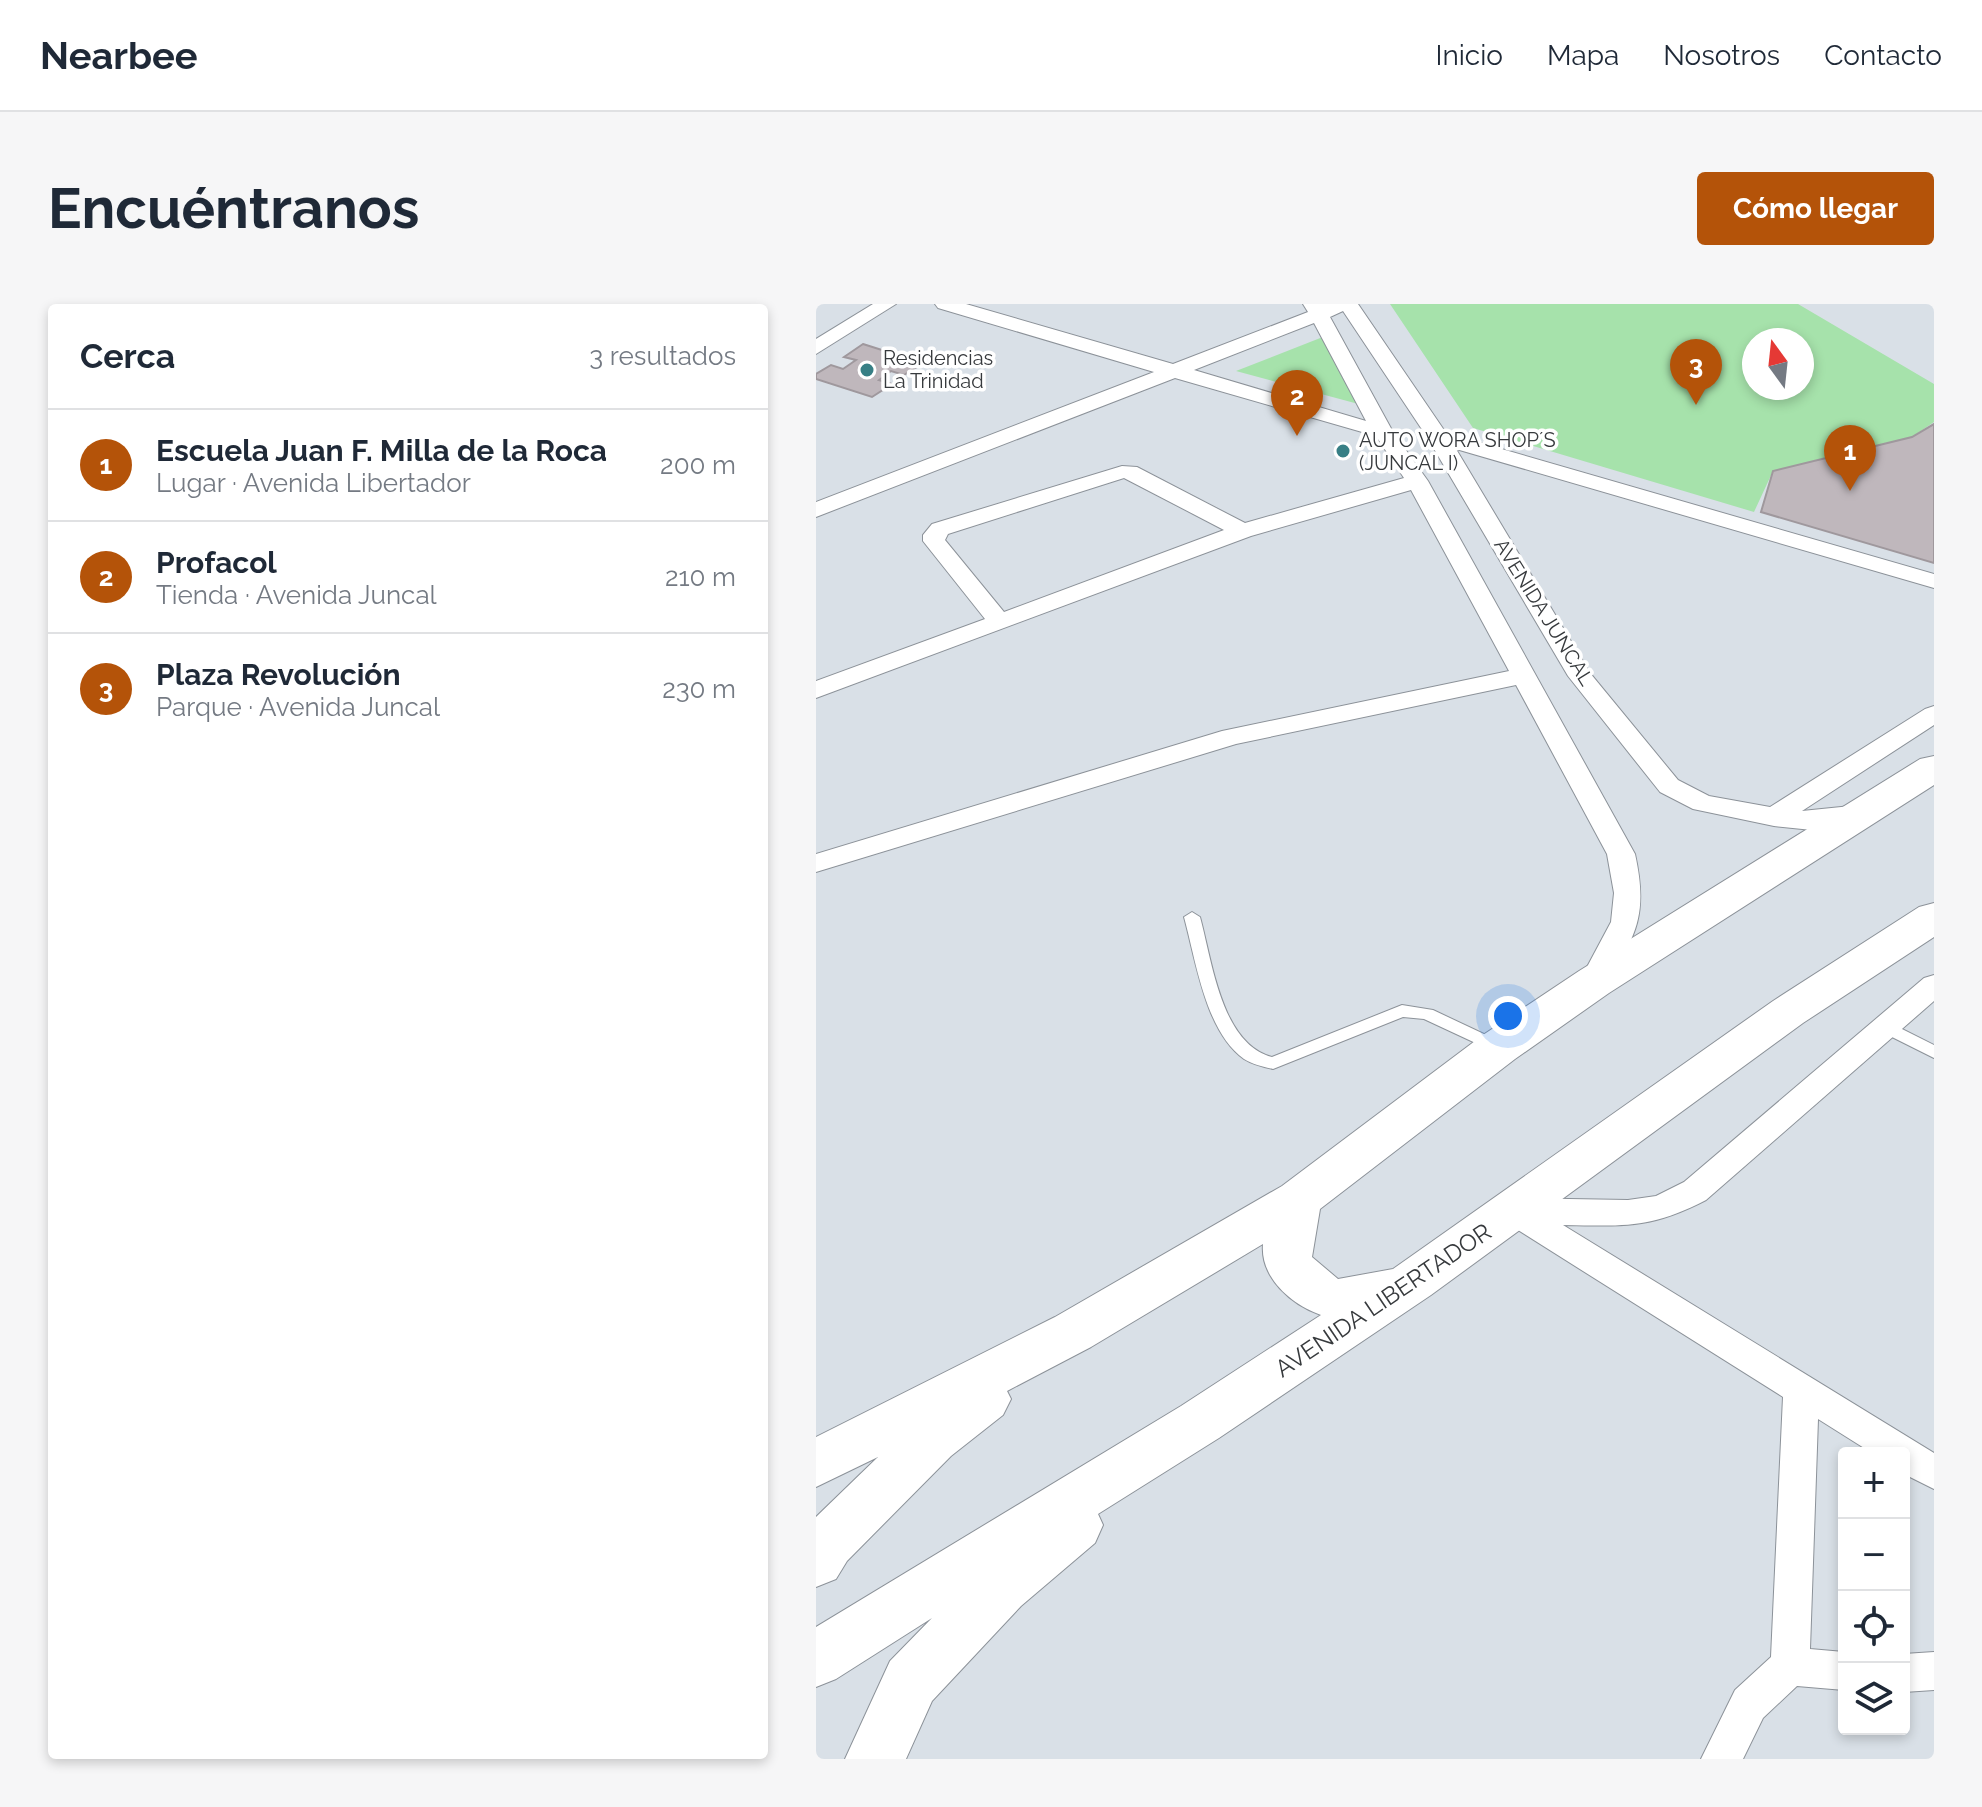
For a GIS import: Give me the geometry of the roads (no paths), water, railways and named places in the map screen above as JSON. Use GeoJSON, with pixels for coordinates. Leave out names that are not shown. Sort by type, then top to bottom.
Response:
{"type":"FeatureCollection","features":[{"type":"Feature","properties":{"kind":"highway"},"geometry":{"type":"LineString","coordinates":[[816,1463],[1073,1332],[1299,1199],[1499,1047],[1594,982],[1934,768]]}},
{"type":"Feature","properties":{"kind":"highway","name":"AVENIDA LIBERTADOR"},"geometry":{"type":"LineString","coordinates":[[816,1659],[1200,1422],[1414,1281],[1788,1012],[1934,917]]}},
{"type":"Feature","properties":{"kind":"highway"},"geometry":{"type":"LineString","coordinates":[[1299,1199],[1287,1250],[1289,1263],[1320,1296],[1347,1300],[1414,1281]]}},
{"type":"Feature","properties":{"kind":"highway"},"geometry":{"type":"LineString","coordinates":[[816,1561],[827,1543],[932,1440],[1073,1332]]}},
{"type":"Feature","properties":{"kind":"highway"},"geometry":{"type":"LineString","coordinates":[[875,1759],[911,1681],[1001,1587],[1200,1422]]}},
{"type":"Feature","properties":{"kind":"street"},"geometry":{"type":"LineString","coordinates":[[816,348],[886,304]]}},
{"type":"Feature","properties":{"kind":"street"},"geometry":{"type":"LineString","coordinates":[[945,304],[1176,369],[1383,432]]}},
{"type":"Feature","properties":{"kind":"street"},"geometry":{"type":"LineString","coordinates":[[816,510],[1176,369],[1317,309],[1348,304]]}},
{"type":"Feature","properties":{"kind":"street","name":"AVENIDA JUNCAL"},"geometry":{"type":"LineString","coordinates":[[1348,304],[1438,437],[1580,676],[1669,786],[1702,803],[1774,817],[1812,821],[1861,814]]}},
{"type":"Feature","properties":{"kind":"street","name":"AVENIDA JUNCAL"},"geometry":{"type":"LineString","coordinates":[[1317,309],[1383,432],[1417,481],[1621,854],[1628,883],[1628,920],[1594,982]]}},
{"type":"Feature","properties":{"kind":"street"},"geometry":{"type":"LineString","coordinates":[[1438,437],[1934,581]]}},
{"type":"Feature","properties":{"kind":"street"},"geometry":{"type":"LineString","coordinates":[[999,621],[934,541],[934,535],[940,529],[1129,472],[1243,531]]}},
{"type":"Feature","properties":{"kind":"street"},"geometry":{"type":"LineString","coordinates":[[816,690],[1243,531],[1417,481]]}},
{"type":"Feature","properties":{"kind":"street"},"geometry":{"type":"LineString","coordinates":[[816,863],[1231,737],[1523,676]]}},
{"type":"Feature","properties":{"kind":"street"},"geometry":{"type":"LineString","coordinates":[[1774,817],[1934,714]]}},
{"type":"Feature","properties":{"kind":"street"},"geometry":{"type":"LineString","coordinates":[[1514,1211],[1628,1213],[1662,1208],[1695,1191],[1934,985]]}},
{"type":"Feature","properties":{"kind":"street"},"geometry":{"type":"LineString","coordinates":[[1514,1211],[1892,1447]]}},
{"type":"Feature","properties":{"kind":"street"},"geometry":{"type":"LineString","coordinates":[[1721,1759],[1749,1704],[1790,1666],[1801,1388]]}},
{"type":"Feature","properties":{"kind":"street"},"geometry":{"type":"LineString","coordinates":[[1910,1458],[1934,1473]]}},
{"type":"Feature","properties":{"kind":"street"},"geometry":{"type":"LineString","coordinates":[[1790,1666],[1838,1670]]}},
{"type":"Feature","properties":{"kind":"street"},"geometry":{"type":"LineString","coordinates":[[1910,1673],[1934,1671]]}},
{"type":"Feature","properties":{"kind":"lane"},"geometry":{"type":"LineString","coordinates":[[1192,917],[1224,1025],[1248,1054],[1273,1063],[1402,1011],[1427,1014],[1499,1047]]}},
{"type":"Feature","properties":{"kind":"lane"},"geometry":{"type":"LineString","coordinates":[[1884,1026],[1934,1052]]}},
{"type":"Feature","properties":{"kind":"place","name":"Residencias La Trinidad"},"geometry":{"type":"Point","coordinates":[867,370]}},
{"type":"Feature","properties":{"kind":"place","name":"Plaza Revolución"},"geometry":{"type":"Point","coordinates":[1696,405]}},
{"type":"Feature","properties":{"kind":"place","name":"Profacol"},"geometry":{"type":"Point","coordinates":[1297,436]}},
{"type":"Feature","properties":{"kind":"place","name":"AUTO WORA SHOP´S (JUNCAL I)"},"geometry":{"type":"Point","coordinates":[1343,451]}},
{"type":"Feature","properties":{"kind":"place","name":"Escuela Juan F. Milla de la Roca"},"geometry":{"type":"Point","coordinates":[1850,491]}}]}
